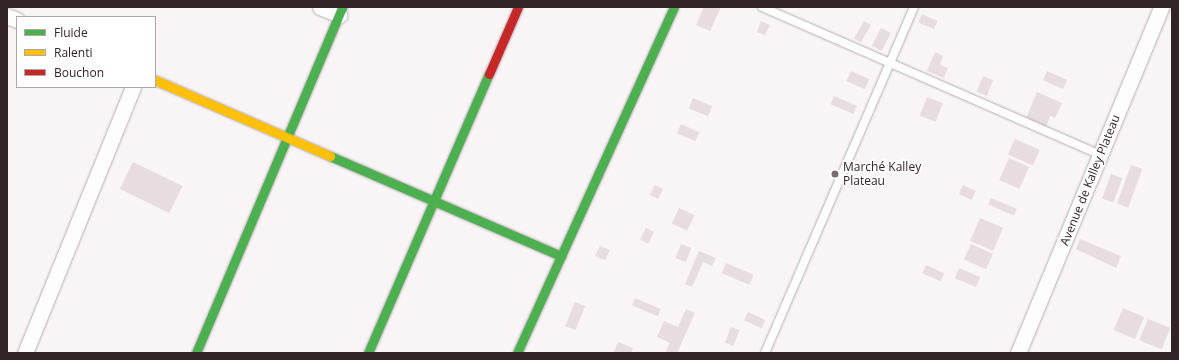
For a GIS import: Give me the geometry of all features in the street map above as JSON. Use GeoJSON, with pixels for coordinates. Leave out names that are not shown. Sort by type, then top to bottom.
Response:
{"type":"FeatureCollection","features":[{"type":"Feature","properties":{"kind":"street"},"geometry":{"type":"LineString","coordinates":[[196,353],[341,11],[320,7]]}},
{"type":"Feature","properties":{"kind":"street"},"geometry":{"type":"LineString","coordinates":[[368,353],[518,7]]}},
{"type":"Feature","properties":{"kind":"street"},"geometry":{"type":"LineString","coordinates":[[519,352],[674,7]]}},
{"type":"Feature","properties":{"kind":"street","name":"Avenue de Kalley Plateau"},"geometry":{"type":"LineString","coordinates":[[1018,353],[1161,7]]}},
{"type":"Feature","properties":{"kind":"street"},"geometry":{"type":"LineString","coordinates":[[156,80],[561,256]]}},
{"type":"Feature","properties":{"kind":"street"},"geometry":{"type":"LineString","coordinates":[[25,353],[133,88]]}},
{"type":"Feature","properties":{"kind":"lane"},"geometry":{"type":"LineString","coordinates":[[762,7],[1100,155]]}},
{"type":"Feature","properties":{"kind":"lane"},"geometry":{"type":"LineString","coordinates":[[765,353],[914,7]]}},
{"type":"Feature","properties":{"kind":"building"},"geometry":{"type":"Polygon","coordinates":[[[704,7],[721,7],[710,31],[696,25],[704,7]]]}},
{"type":"Feature","properties":{"kind":"building"},"geometry":{"type":"Polygon","coordinates":[[[922,14],[938,21],[934,29],[918,22],[922,14]]]}},
{"type":"Feature","properties":{"kind":"building"},"geometry":{"type":"Polygon","coordinates":[[[761,21],[770,25],[765,35],[757,32],[761,21]]]}},
{"type":"Feature","properties":{"kind":"building"},"geometry":{"type":"Polygon","coordinates":[[[864,21],[871,25],[861,42],[854,38],[864,21]]]}},
{"type":"Feature","properties":{"kind":"building"},"geometry":{"type":"Polygon","coordinates":[[[881,28],[891,33],[882,51],[872,46],[881,28]]]}},
{"type":"Feature","properties":{"kind":"building"},"geometry":{"type":"Polygon","coordinates":[[[935,52],[943,56],[940,65],[948,68],[944,78],[927,71],[935,52]]]}},
{"type":"Feature","properties":{"kind":"building"},"geometry":{"type":"Polygon","coordinates":[[[851,71],[869,79],[865,89],[847,81],[851,71]]]}},
{"type":"Feature","properties":{"kind":"building"},"geometry":{"type":"Polygon","coordinates":[[[1047,71],[1067,80],[1063,89],[1043,80],[1047,71]]]}},
{"type":"Feature","properties":{"kind":"building"},"geometry":{"type":"Polygon","coordinates":[[[983,76],[993,80],[987,96],[977,92],[983,76]]]}},
{"type":"Feature","properties":{"kind":"building"},"geometry":{"type":"Polygon","coordinates":[[[1037,92],[1062,103],[1055,118],[1050,116],[1046,127],[1026,118],[1037,92]]]}},
{"type":"Feature","properties":{"kind":"building"},"geometry":{"type":"Polygon","coordinates":[[[834,96],[857,106],[853,114],[830,104],[834,96]]]}},
{"type":"Feature","properties":{"kind":"building"},"geometry":{"type":"Polygon","coordinates":[[[927,97],[943,103],[936,122],[920,116],[927,97]]]}},
{"type":"Feature","properties":{"kind":"building"},"geometry":{"type":"Polygon","coordinates":[[[693,98],[712,106],[708,116],[689,108],[693,98]]]}},
{"type":"Feature","properties":{"kind":"building"},"geometry":{"type":"Polygon","coordinates":[[[681,124],[699,132],[695,141],[677,133],[681,124]]]}},
{"type":"Feature","properties":{"kind":"building"},"geometry":{"type":"Polygon","coordinates":[[[1015,139],[1040,150],[1033,166],[1008,155],[1015,139]]]}},
{"type":"Feature","properties":{"kind":"building"},"geometry":{"type":"Polygon","coordinates":[[[1009,158],[1029,167],[1019,189],[999,180],[1009,158]]]}},
{"type":"Feature","properties":{"kind":"building"},"geometry":{"type":"Polygon","coordinates":[[[133,162],[182,186],[169,213],[120,189],[133,162]]]}},
{"type":"Feature","properties":{"kind":"building"},"geometry":{"type":"Polygon","coordinates":[[[1131,165],[1142,169],[1128,208],[1117,204],[1131,165]]]}},
{"type":"Feature","properties":{"kind":"building"},"geometry":{"type":"Polygon","coordinates":[[[1111,174],[1122,178],[1113,203],[1102,198],[1111,174]]]}},
{"type":"Feature","properties":{"kind":"building"},"geometry":{"type":"Polygon","coordinates":[[[655,185],[663,189],[658,199],[650,195],[655,185]]]}},
{"type":"Feature","properties":{"kind":"building"},"geometry":{"type":"Polygon","coordinates":[[[963,185],[976,191],[971,200],[959,194],[963,185]]]}},
{"type":"Feature","properties":{"kind":"building"},"geometry":{"type":"Polygon","coordinates":[[[991,198],[1017,209],[1014,215],[988,204],[991,198]]]}},
{"type":"Feature","properties":{"kind":"building"},"geometry":{"type":"Polygon","coordinates":[[[679,208],[694,215],[687,231],[672,223],[679,208]]]}},
{"type":"Feature","properties":{"kind":"building"},"geometry":{"type":"Polygon","coordinates":[[[980,218],[1003,228],[993,251],[970,241],[980,218]]]}},
{"type":"Feature","properties":{"kind":"building"},"geometry":{"type":"Polygon","coordinates":[[[646,228],[654,232],[648,244],[640,240],[646,228]]]}},
{"type":"Feature","properties":{"kind":"building"},"geometry":{"type":"Polygon","coordinates":[[[1080,239],[1121,256],[1116,268],[1076,249],[1080,239]]]}},
{"type":"Feature","properties":{"kind":"building"},"geometry":{"type":"Polygon","coordinates":[[[681,244],[691,248],[686,262],[675,258],[681,244]]]}},
{"type":"Feature","properties":{"kind":"building"},"geometry":{"type":"Polygon","coordinates":[[[971,244],[993,254],[986,269],[964,260],[971,244]]]}},
{"type":"Feature","properties":{"kind":"building"},"geometry":{"type":"Polygon","coordinates":[[[600,246],[610,250],[605,260],[595,256],[600,246]]]}},
{"type":"Feature","properties":{"kind":"building"},"geometry":{"type":"Polygon","coordinates":[[[699,251],[716,258],[712,266],[703,262],[692,287],[685,284],[699,251]]]}},
{"type":"Feature","properties":{"kind":"building"},"geometry":{"type":"Polygon","coordinates":[[[726,263],[754,275],[749,285],[722,273],[726,263]]]}},
{"type":"Feature","properties":{"kind":"building"},"geometry":{"type":"Polygon","coordinates":[[[926,265],[944,273],[941,281],[922,273],[926,265]]]}},
{"type":"Feature","properties":{"kind":"building"},"geometry":{"type":"Polygon","coordinates":[[[959,268],[980,277],[976,287],[955,278],[959,268]]]}},
{"type":"Feature","properties":{"kind":"building"},"geometry":{"type":"Polygon","coordinates":[[[635,298],[661,309],[658,316],[632,305],[635,298]]]}},
{"type":"Feature","properties":{"kind":"building"},"geometry":{"type":"Polygon","coordinates":[[[575,302],[585,306],[575,330],[565,326],[575,302]]]}},
{"type":"Feature","properties":{"kind":"building"},"geometry":{"type":"Polygon","coordinates":[[[1123,308],[1144,317],[1135,339],[1114,330],[1123,308]]]}},
{"type":"Feature","properties":{"kind":"building"},"geometry":{"type":"Polygon","coordinates":[[[686,309],[695,313],[677,353],[670,353],[666,351],[670,343],[657,337],[664,321],[678,327],[686,309]]]}},
{"type":"Feature","properties":{"kind":"building"},"geometry":{"type":"Polygon","coordinates":[[[748,312],[765,320],[761,328],[744,320],[748,312]]]}},
{"type":"Feature","properties":{"kind":"building"},"geometry":{"type":"Polygon","coordinates":[[[1148,319],[1170,328],[1162,349],[1139,340],[1148,319]]]}},
{"type":"Feature","properties":{"kind":"building"},"geometry":{"type":"Polygon","coordinates":[[[731,327],[739,330],[733,346],[725,343],[731,327]]]}},
{"type":"Feature","properties":{"kind":"building"},"geometry":{"type":"Polygon","coordinates":[[[618,342],[633,348],[631,353],[613,353],[618,342]]]}},
{"type":"Feature","properties":{"kind":"traffic: fast"},"geometry":{"type":"LineString","coordinates":[[196,353],[342,7]]}},
{"type":"Feature","properties":{"kind":"traffic: fast"},"geometry":{"type":"LineString","coordinates":[[517,353],[674,7]]}},
{"type":"Feature","properties":{"kind":"traffic: fast"},"geometry":{"type":"LineString","coordinates":[[368,353],[489,74]]}},
{"type":"Feature","properties":{"kind":"traffic: fast"},"geometry":{"type":"LineString","coordinates":[[330,156],[561,256]]}},
{"type":"Feature","properties":{"kind":"traffic: slow"},"geometry":{"type":"LineString","coordinates":[[156,80],[330,156]]}},
{"type":"Feature","properties":{"kind":"traffic: jam"},"geometry":{"type":"LineString","coordinates":[[489,74],[518,7]]}},
{"type":"Feature","properties":{"kind":"place","name":"Marché Kalley Plateau"},"geometry":{"type":"Point","coordinates":[835,174]}}]}
